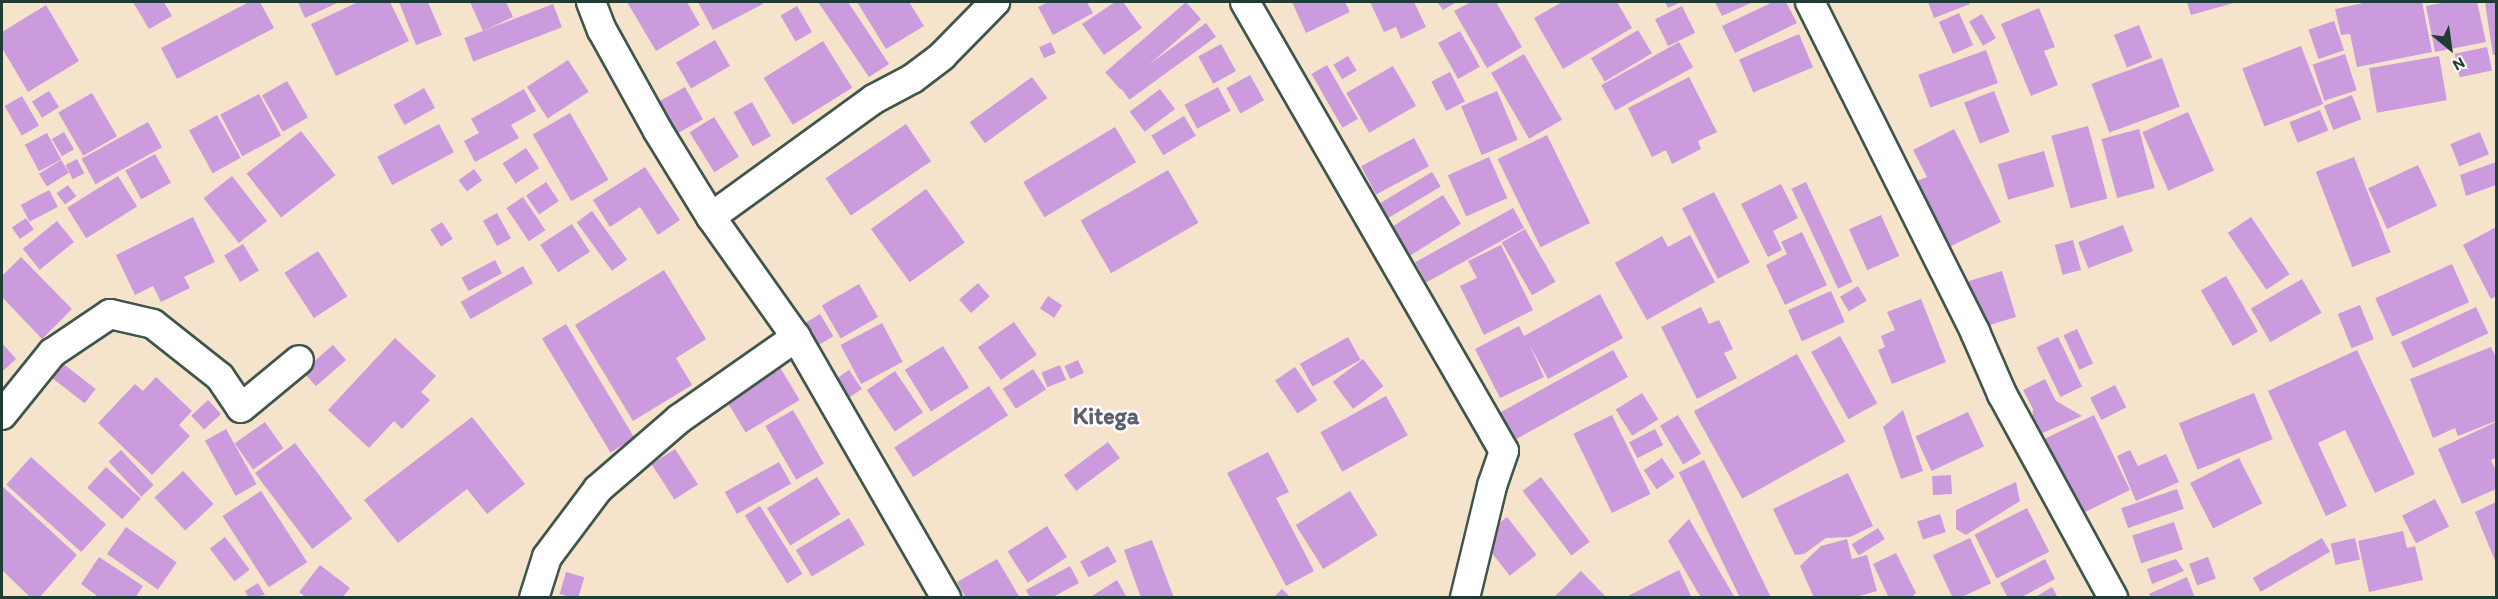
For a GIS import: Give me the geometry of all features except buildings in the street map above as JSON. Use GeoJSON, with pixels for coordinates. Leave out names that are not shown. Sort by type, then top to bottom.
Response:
{"type":"FeatureCollection","features":[{"type":"Feature","properties":{"kind":"street"},"geometry":{"type":"LineString","coordinates":[[591,2],[602,30],[641,101],[711,217],[796,337],[946,597]]}},
{"type":"Feature","properties":{"kind":"street"},"geometry":{"type":"LineString","coordinates":[[711,217],[874,99],[912,79],[942,56],[995,2]]}},
{"type":"Feature","properties":{"kind":"street"},"geometry":{"type":"LineString","coordinates":[[1245,2],[1504,451],[1492,486],[1465,597]]}},
{"type":"Feature","properties":{"kind":"street"},"geometry":{"type":"LineString","coordinates":[[1810,2],[1975,332],[2001,394],[2113,597]]}},
{"type":"Feature","properties":{"kind":"street"},"geometry":{"type":"LineString","coordinates":[[2,415],[52,353],[110,314],[153,324],[220,377],[241,408],[299,360]]}},
{"type":"Feature","properties":{"kind":"street"},"geometry":{"type":"LineString","coordinates":[[534,597],[547,557],[598,489],[679,419],[796,337]]}},
{"type":"Feature","properties":{"kind":"district","name":"Kitega"},"geometry":{"type":"Point","coordinates":[1106,416]}}]}
